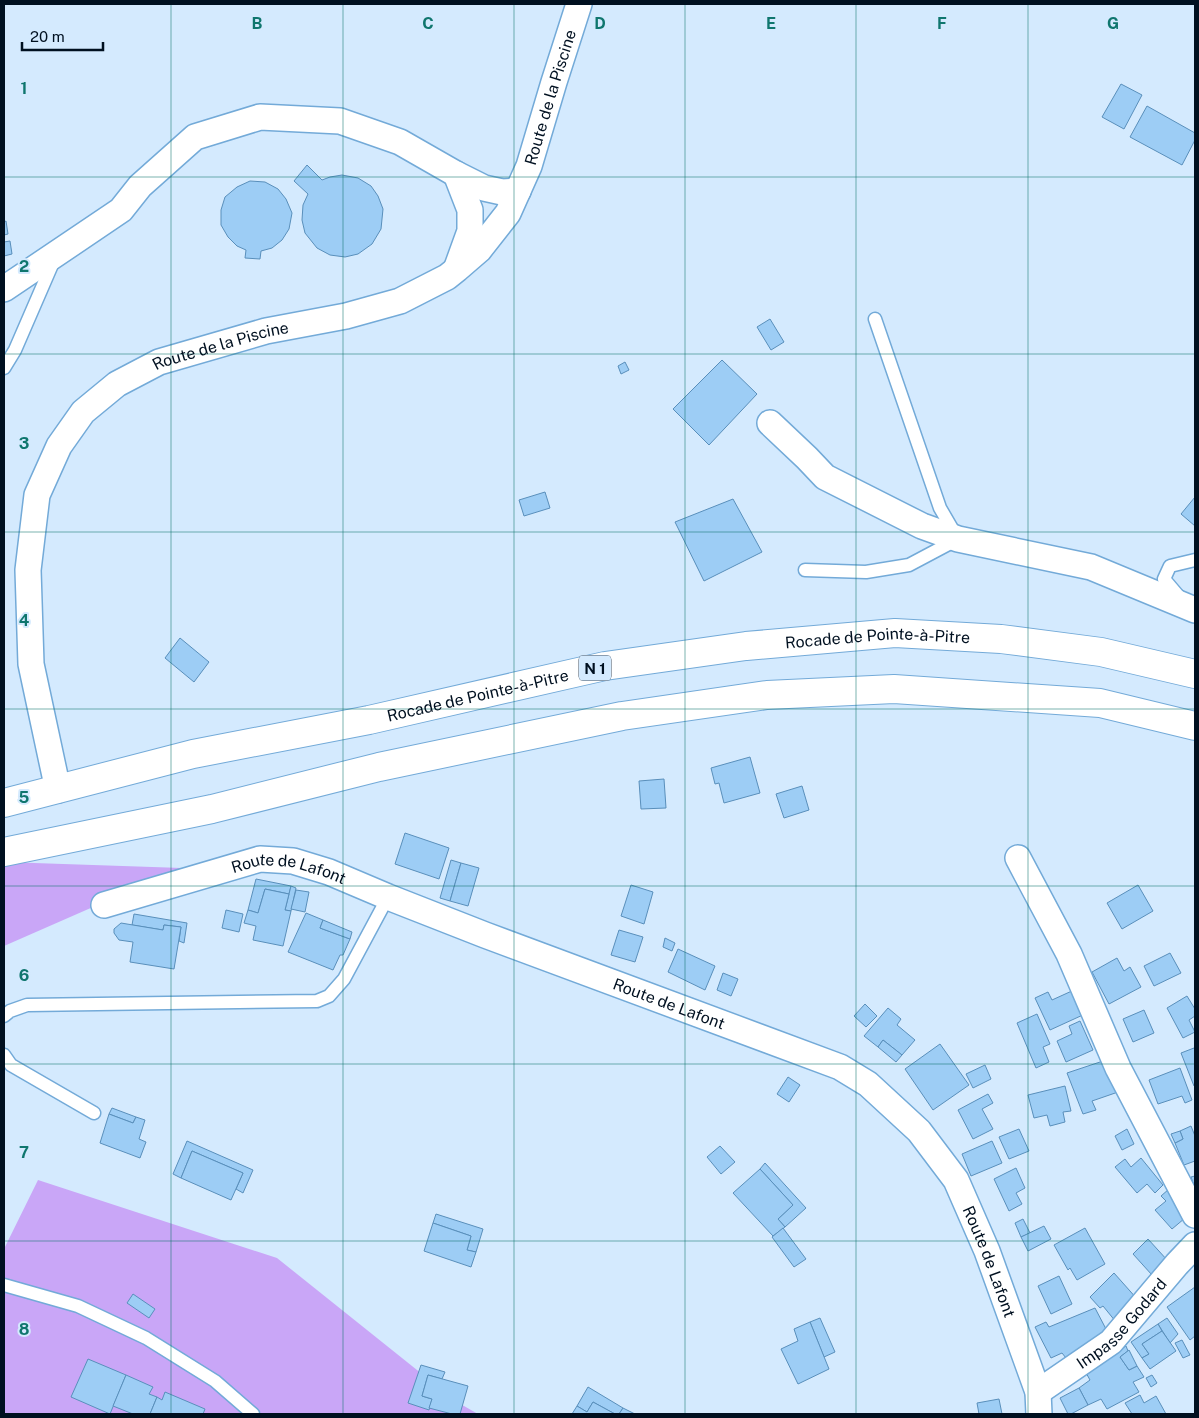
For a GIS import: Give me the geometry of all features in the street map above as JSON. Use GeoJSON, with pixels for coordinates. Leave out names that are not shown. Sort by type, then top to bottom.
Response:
{"type":"FeatureCollection","features":[{"type":"Feature","properties":{"kind":"highway","name":"Rocade de Pointe-à-Pitre"},"geometry":{"type":"LineString","coordinates":[[4,804],[193,754],[369,720],[605,666],[746,646],[895,633],[992,639],[1101,652],[1195,674]]}},
{"type":"Feature","properties":{"kind":"highway"},"geometry":{"type":"LineString","coordinates":[[4,852],[212,809],[379,767],[622,716],[767,695],[894,689],[1100,703],[1195,726]]}},
{"type":"Feature","properties":{"kind":"street","name":"Route de la Piscine"},"geometry":{"type":"LineString","coordinates":[[58,790],[32,664],[28,570],[37,495],[59,446],[83,412],[117,384],[159,362],[266,332],[346,316],[400,301],[447,277],[479,250],[508,213],[529,166],[579,4]]}},
{"type":"Feature","properties":{"kind":"street"},"geometry":{"type":"LineString","coordinates":[[4,289],[121,210],[140,186],[195,138],[260,118],[340,121],[400,142],[484,188],[502,192],[518,191]]}},
{"type":"Feature","properties":{"kind":"street"},"geometry":{"type":"LineString","coordinates":[[456,174],[470,210],[470,231],[456,269]]}},
{"type":"Feature","properties":{"kind":"street"},"geometry":{"type":"LineString","coordinates":[[770,424],[807,458],[825,478],[922,526],[958,539],[1091,567],[1192,609]]}},
{"type":"Feature","properties":{"kind":"street"},"geometry":{"type":"LineString","coordinates":[[1018,858],[1069,954],[1118,1068],[1195,1215]]}},
{"type":"Feature","properties":{"kind":"street","name":"Route de Lafont"},"geometry":{"type":"LineString","coordinates":[[104,905],[260,859],[292,861],[329,872],[485,935],[840,1067],[868,1084],[919,1131],[956,1180],[987,1251],[1038,1403]]}},
{"type":"Feature","properties":{"kind":"street","name":"Impasse Godard"},"geometry":{"type":"LineString","coordinates":[[1038,1403],[1111,1342],[1195,1245]]}},
{"type":"Feature","properties":{"kind":"lane"},"geometry":{"type":"LineString","coordinates":[[4,368],[16,350],[57,253]]}},
{"type":"Feature","properties":{"kind":"lane"},"geometry":{"type":"LineString","coordinates":[[805,570],[866,572],[909,565],[958,539],[940,508],[875,320]]}},
{"type":"Feature","properties":{"kind":"lane"},"geometry":{"type":"LineString","coordinates":[[1192,609],[1164,579],[1170,566],[1195,560]]}},
{"type":"Feature","properties":{"kind":"lane"},"geometry":{"type":"LineString","coordinates":[[4,1016],[10,1011],[27,1005],[317,1001],[329,996],[344,979],[388,897]]}},
{"type":"Feature","properties":{"kind":"lane"},"geometry":{"type":"LineString","coordinates":[[4,1055],[11,1065],[94,1113]]}},
{"type":"Feature","properties":{"kind":"lane"},"geometry":{"type":"LineString","coordinates":[[4,1284],[78,1306],[146,1338],[215,1381],[253,1414]]}},
{"type":"Feature","properties":{"kind":"shaded area"},"geometry":{"type":"Polygon","coordinates":[[[4,862],[182,868],[4,946],[4,862]]]}},
{"type":"Feature","properties":{"kind":"shaded area"},"geometry":{"type":"Polygon","coordinates":[[[38,1180],[277,1258],[457,1402],[478,1414],[4,1414],[4,1249],[38,1180]]]}},
{"type":"Feature","properties":{"kind":"building"},"geometry":{"type":"Polygon","coordinates":[[[1121,84],[1142,95],[1124,129],[1102,117],[1121,84]]]}},
{"type":"Feature","properties":{"kind":"building"},"geometry":{"type":"Polygon","coordinates":[[[1147,106],[1195,133],[1195,140],[1182,165],[1130,137],[1147,106]]]}},
{"type":"Feature","properties":{"kind":"building"},"geometry":{"type":"Polygon","coordinates":[[[307,165],[322,180],[342,175],[358,178],[371,186],[378,196],[383,209],[381,229],[372,244],[358,254],[345,257],[330,255],[317,248],[305,233],[302,220],[303,205],[308,194],[294,181],[307,165]]]}},
{"type":"Feature","properties":{"kind":"building"},"geometry":{"type":"Polygon","coordinates":[[[250,181],[265,182],[278,189],[286,199],[292,213],[289,229],[282,240],[272,248],[261,251],[260,259],[245,258],[246,250],[237,246],[228,237],[221,225],[221,210],[225,197],[237,187],[250,181]]]}},
{"type":"Feature","properties":{"kind":"building"},"geometry":{"type":"Polygon","coordinates":[[[6,221],[8,234],[4,235],[4,222],[6,221]]]}},
{"type":"Feature","properties":{"kind":"building"},"geometry":{"type":"Polygon","coordinates":[[[10,241],[12,254],[4,256],[4,242],[10,241]]]}},
{"type":"Feature","properties":{"kind":"building"},"geometry":{"type":"Polygon","coordinates":[[[770,319],[784,342],[771,350],[757,327],[770,319]]]}},
{"type":"Feature","properties":{"kind":"building"},"geometry":{"type":"Polygon","coordinates":[[[722,360],[757,394],[709,445],[673,409],[722,360]]]}},
{"type":"Feature","properties":{"kind":"building"},"geometry":{"type":"Polygon","coordinates":[[[625,362],[629,370],[621,374],[618,366],[625,362]]]}},
{"type":"Feature","properties":{"kind":"building"},"geometry":{"type":"Polygon","coordinates":[[[545,492],[550,508],[524,516],[519,500],[545,492]]]}},
{"type":"Feature","properties":{"kind":"building"},"geometry":{"type":"Polygon","coordinates":[[[1195,497],[1195,526],[1181,514],[1195,497]]]}},
{"type":"Feature","properties":{"kind":"building"},"geometry":{"type":"Polygon","coordinates":[[[733,499],[762,552],[704,581],[675,522],[733,499]]]}},
{"type":"Feature","properties":{"kind":"building"},"geometry":{"type":"Polygon","coordinates":[[[180,638],[209,662],[194,682],[165,658],[180,638]]]}},
{"type":"Feature","properties":{"kind":"building"},"geometry":{"type":"Polygon","coordinates":[[[750,757],[760,793],[724,803],[719,783],[715,784],[711,768],[750,757]]]}},
{"type":"Feature","properties":{"kind":"building"},"geometry":{"type":"Polygon","coordinates":[[[664,779],[666,808],[641,809],[639,781],[664,779]]]}},
{"type":"Feature","properties":{"kind":"building"},"geometry":{"type":"Polygon","coordinates":[[[802,786],[809,810],[784,818],[776,794],[802,786]]]}},
{"type":"Feature","properties":{"kind":"building"},"geometry":{"type":"Polygon","coordinates":[[[405,833],[449,848],[439,879],[395,864],[405,833]]]}},
{"type":"Feature","properties":{"kind":"building"},"geometry":{"type":"Polygon","coordinates":[[[451,860],[461,863],[450,901],[440,898],[451,860]]]}},
{"type":"Feature","properties":{"kind":"building"},"geometry":{"type":"Polygon","coordinates":[[[461,863],[479,868],[468,906],[450,901],[461,863]]]}},
{"type":"Feature","properties":{"kind":"building"},"geometry":{"type":"Polygon","coordinates":[[[256,879],[291,886],[289,894],[265,889],[258,913],[248,910],[256,879]]]}},
{"type":"Feature","properties":{"kind":"building"},"geometry":{"type":"Polygon","coordinates":[[[631,885],[653,892],[644,924],[621,916],[631,885]]]}},
{"type":"Feature","properties":{"kind":"building"},"geometry":{"type":"Polygon","coordinates":[[[1138,885],[1153,911],[1122,929],[1107,903],[1138,885]]]}},
{"type":"Feature","properties":{"kind":"building"},"geometry":{"type":"Polygon","coordinates":[[[291,886],[296,888],[291,911],[285,910],[291,886]]]}},
{"type":"Feature","properties":{"kind":"building"},"geometry":{"type":"Polygon","coordinates":[[[265,889],[289,894],[285,910],[291,911],[283,946],[253,940],[256,926],[244,923],[248,910],[258,913],[265,889]]]}},
{"type":"Feature","properties":{"kind":"building"},"geometry":{"type":"Polygon","coordinates":[[[296,890],[309,892],[305,912],[291,909],[296,890]]]}},
{"type":"Feature","properties":{"kind":"building"},"geometry":{"type":"Polygon","coordinates":[[[226,910],[243,914],[239,932],[222,928],[226,910]]]}},
{"type":"Feature","properties":{"kind":"building"},"geometry":{"type":"Polygon","coordinates":[[[306,913],[323,920],[320,928],[350,939],[343,955],[340,955],[333,970],[288,952],[306,913]]]}},
{"type":"Feature","properties":{"kind":"building"},"geometry":{"type":"Polygon","coordinates":[[[134,914],[187,923],[184,943],[179,941],[181,927],[164,925],[163,930],[132,925],[134,914]]]}},
{"type":"Feature","properties":{"kind":"building"},"geometry":{"type":"Polygon","coordinates":[[[323,920],[352,932],[350,939],[320,928],[323,920]]]}},
{"type":"Feature","properties":{"kind":"building"},"geometry":{"type":"Polygon","coordinates":[[[121,923],[163,930],[164,925],[181,927],[174,969],[130,962],[133,942],[119,940],[114,933],[114,929],[121,923]]]}},
{"type":"Feature","properties":{"kind":"building"},"geometry":{"type":"Polygon","coordinates":[[[619,930],[643,937],[635,962],[611,955],[619,930]]]}},
{"type":"Feature","properties":{"kind":"building"},"geometry":{"type":"Polygon","coordinates":[[[665,938],[675,943],[672,951],[663,947],[665,938]]]}},
{"type":"Feature","properties":{"kind":"building"},"geometry":{"type":"Polygon","coordinates":[[[678,949],[715,966],[705,990],[668,972],[678,949]]]}},
{"type":"Feature","properties":{"kind":"building"},"geometry":{"type":"Polygon","coordinates":[[[1170,953],[1181,973],[1154,986],[1144,966],[1170,953]]]}},
{"type":"Feature","properties":{"kind":"building"},"geometry":{"type":"Polygon","coordinates":[[[1117,958],[1124,971],[1130,967],[1141,987],[1109,1004],[1092,972],[1117,958]]]}},
{"type":"Feature","properties":{"kind":"building"},"geometry":{"type":"Polygon","coordinates":[[[723,973],[738,979],[731,996],[717,990],[723,973]]]}},
{"type":"Feature","properties":{"kind":"building"},"geometry":{"type":"Polygon","coordinates":[[[1074,990],[1085,1014],[1050,1030],[1035,998],[1048,992],[1052,1000],[1074,990]]]}},
{"type":"Feature","properties":{"kind":"building"},"geometry":{"type":"Polygon","coordinates":[[[1187,996],[1195,1009],[1195,1016],[1189,1020],[1195,1032],[1183,1038],[1167,1008],[1187,996]]]}},
{"type":"Feature","properties":{"kind":"building"},"geometry":{"type":"Polygon","coordinates":[[[865,1004],[877,1016],[866,1027],[854,1016],[865,1004]]]}},
{"type":"Feature","properties":{"kind":"building"},"geometry":{"type":"Polygon","coordinates":[[[888,1008],[901,1019],[897,1025],[915,1040],[902,1055],[883,1040],[878,1047],[864,1036],[888,1008]]]}},
{"type":"Feature","properties":{"kind":"building"},"geometry":{"type":"Polygon","coordinates":[[[1144,1010],[1154,1033],[1133,1042],[1123,1019],[1144,1010]]]}},
{"type":"Feature","properties":{"kind":"building"},"geometry":{"type":"Polygon","coordinates":[[[1037,1014],[1050,1044],[1043,1047],[1049,1062],[1036,1068],[1017,1023],[1037,1014]]]}},
{"type":"Feature","properties":{"kind":"building"},"geometry":{"type":"Polygon","coordinates":[[[1080,1021],[1093,1050],[1066,1062],[1057,1041],[1072,1034],[1069,1026],[1080,1021]]]}},
{"type":"Feature","properties":{"kind":"building"},"geometry":{"type":"Polygon","coordinates":[[[883,1040],[902,1055],[896,1062],[878,1047],[883,1040]]]}},
{"type":"Feature","properties":{"kind":"building"},"geometry":{"type":"Polygon","coordinates":[[[940,1044],[969,1085],[933,1110],[905,1069],[940,1044]]]}},
{"type":"Feature","properties":{"kind":"building"},"geometry":{"type":"Polygon","coordinates":[[[1194,1048],[1195,1050],[1195,1086],[1181,1053],[1194,1048]]]}},
{"type":"Feature","properties":{"kind":"building"},"geometry":{"type":"Polygon","coordinates":[[[1109,1059],[1121,1091],[1092,1101],[1096,1110],[1083,1114],[1067,1073],[1109,1059]]]}},
{"type":"Feature","properties":{"kind":"building"},"geometry":{"type":"Polygon","coordinates":[[[985,1065],[991,1079],[973,1088],[966,1074],[985,1065]]]}},
{"type":"Feature","properties":{"kind":"building"},"geometry":{"type":"Polygon","coordinates":[[[1180,1068],[1192,1100],[1185,1103],[1182,1096],[1158,1104],[1149,1080],[1180,1068]]]}},
{"type":"Feature","properties":{"kind":"building"},"geometry":{"type":"Polygon","coordinates":[[[788,1077],[800,1085],[789,1102],[777,1094],[788,1077]]]}},
{"type":"Feature","properties":{"kind":"building"},"geometry":{"type":"Polygon","coordinates":[[[1065,1086],[1071,1111],[1063,1112],[1065,1122],[1050,1126],[1047,1115],[1034,1118],[1028,1095],[1065,1086]]]}},
{"type":"Feature","properties":{"kind":"building"},"geometry":{"type":"Polygon","coordinates":[[[988,1094],[993,1103],[982,1109],[993,1129],[973,1139],[958,1110],[988,1094]]]}},
{"type":"Feature","properties":{"kind":"building"},"geometry":{"type":"Polygon","coordinates":[[[112,1108],[136,1117],[133,1123],[109,1114],[112,1108]]]}},
{"type":"Feature","properties":{"kind":"building"},"geometry":{"type":"Polygon","coordinates":[[[109,1114],[133,1123],[136,1117],[145,1120],[139,1139],[146,1142],[140,1158],[100,1143],[109,1114]]]}},
{"type":"Feature","properties":{"kind":"building"},"geometry":{"type":"Polygon","coordinates":[[[1191,1126],[1195,1136],[1195,1161],[1184,1165],[1175,1143],[1183,1139],[1180,1131],[1191,1126]]]}},
{"type":"Feature","properties":{"kind":"building"},"geometry":{"type":"Polygon","coordinates":[[[1019,1129],[1029,1151],[1009,1159],[999,1137],[1019,1129]]]}},
{"type":"Feature","properties":{"kind":"building"},"geometry":{"type":"Polygon","coordinates":[[[1127,1129],[1134,1144],[1122,1150],[1115,1136],[1127,1129]]]}},
{"type":"Feature","properties":{"kind":"building"},"geometry":{"type":"Polygon","coordinates":[[[1180,1131],[1183,1139],[1175,1143],[1171,1134],[1180,1131]]]}},
{"type":"Feature","properties":{"kind":"building"},"geometry":{"type":"Polygon","coordinates":[[[187,1141],[253,1170],[243,1193],[236,1189],[243,1173],[192,1151],[181,1178],[173,1174],[187,1141]]]}},
{"type":"Feature","properties":{"kind":"building"},"geometry":{"type":"Polygon","coordinates":[[[992,1141],[1002,1163],[971,1176],[962,1154],[992,1141]]]}},
{"type":"Feature","properties":{"kind":"building"},"geometry":{"type":"Polygon","coordinates":[[[720,1146],[735,1162],[721,1174],[707,1157],[720,1146]]]}},
{"type":"Feature","properties":{"kind":"building"},"geometry":{"type":"Polygon","coordinates":[[[192,1151],[243,1173],[231,1200],[181,1178],[192,1151]]]}},
{"type":"Feature","properties":{"kind":"building"},"geometry":{"type":"Polygon","coordinates":[[[1141,1158],[1163,1185],[1155,1193],[1147,1184],[1137,1193],[1115,1167],[1125,1159],[1131,1167],[1141,1158]]]}},
{"type":"Feature","properties":{"kind":"building"},"geometry":{"type":"Polygon","coordinates":[[[765,1163],[806,1208],[785,1227],[778,1219],[793,1205],[760,1169],[765,1163]]]}},
{"type":"Feature","properties":{"kind":"building"},"geometry":{"type":"Polygon","coordinates":[[[1016,1168],[1025,1188],[1016,1193],[1022,1204],[1009,1211],[994,1179],[1016,1168]]]}},
{"type":"Feature","properties":{"kind":"building"},"geometry":{"type":"Polygon","coordinates":[[[760,1169],[793,1205],[778,1219],[785,1227],[773,1236],[733,1193],[760,1169]]]}},
{"type":"Feature","properties":{"kind":"building"},"geometry":{"type":"Polygon","coordinates":[[[1195,1176],[1195,1189],[1191,1177],[1195,1176]]]}},
{"type":"Feature","properties":{"kind":"building"},"geometry":{"type":"Polygon","coordinates":[[[1169,1189],[1191,1213],[1172,1229],[1155,1210],[1166,1201],[1161,1196],[1169,1189]]]}},
{"type":"Feature","properties":{"kind":"building"},"geometry":{"type":"Polygon","coordinates":[[[436,1214],[483,1229],[476,1252],[467,1250],[471,1236],[433,1223],[436,1214]]]}},
{"type":"Feature","properties":{"kind":"building"},"geometry":{"type":"Polygon","coordinates":[[[1023,1219],[1030,1233],[1021,1237],[1015,1223],[1023,1219]]]}},
{"type":"Feature","properties":{"kind":"building"},"geometry":{"type":"Polygon","coordinates":[[[433,1223],[471,1236],[467,1250],[476,1252],[471,1267],[424,1251],[433,1223]]]}},
{"type":"Feature","properties":{"kind":"building"},"geometry":{"type":"Polygon","coordinates":[[[1044,1226],[1051,1239],[1028,1251],[1021,1237],[1044,1226]]]}},
{"type":"Feature","properties":{"kind":"building"},"geometry":{"type":"Polygon","coordinates":[[[783,1228],[806,1259],[794,1267],[772,1237],[783,1228]]]}},
{"type":"Feature","properties":{"kind":"building"},"geometry":{"type":"Polygon","coordinates":[[[1085,1228],[1105,1264],[1077,1280],[1070,1268],[1068,1270],[1054,1245],[1085,1228]]]}},
{"type":"Feature","properties":{"kind":"building"},"geometry":{"type":"Polygon","coordinates":[[[1148,1239],[1168,1261],[1152,1275],[1133,1254],[1148,1239]]]}},
{"type":"Feature","properties":{"kind":"building"},"geometry":{"type":"Polygon","coordinates":[[[1114,1273],[1138,1300],[1116,1322],[1103,1306],[1100,1308],[1090,1297],[1114,1273]]]}},
{"type":"Feature","properties":{"kind":"building"},"geometry":{"type":"Polygon","coordinates":[[[1059,1276],[1072,1304],[1051,1314],[1038,1286],[1059,1276]]]}},
{"type":"Feature","properties":{"kind":"building"},"geometry":{"type":"Polygon","coordinates":[[[1195,1287],[1195,1336],[1190,1340],[1167,1307],[1195,1287]]]}},
{"type":"Feature","properties":{"kind":"building"},"geometry":{"type":"Polygon","coordinates":[[[133,1294],[155,1309],[149,1318],[127,1303],[133,1294]]]}},
{"type":"Feature","properties":{"kind":"building"},"geometry":{"type":"Polygon","coordinates":[[[1095,1308],[1106,1329],[1098,1340],[1066,1358],[1062,1353],[1051,1358],[1035,1327],[1046,1322],[1049,1327],[1095,1308]]]}},
{"type":"Feature","properties":{"kind":"building"},"geometry":{"type":"Polygon","coordinates":[[[820,1318],[835,1352],[824,1357],[810,1322],[820,1318]]]}},
{"type":"Feature","properties":{"kind":"building"},"geometry":{"type":"Polygon","coordinates":[[[1167,1318],[1178,1334],[1170,1343],[1158,1324],[1167,1318]]]}},
{"type":"Feature","properties":{"kind":"building"},"geometry":{"type":"Polygon","coordinates":[[[810,1322],[829,1369],[798,1384],[781,1349],[798,1341],[794,1329],[810,1322]]]}},
{"type":"Feature","properties":{"kind":"building"},"geometry":{"type":"Polygon","coordinates":[[[1158,1324],[1162,1331],[1142,1344],[1149,1354],[1142,1358],[1131,1342],[1158,1324]]]}},
{"type":"Feature","properties":{"kind":"building"},"geometry":{"type":"Polygon","coordinates":[[[1162,1331],[1176,1351],[1150,1369],[1142,1358],[1149,1354],[1142,1344],[1162,1331]]]}},
{"type":"Feature","properties":{"kind":"building"},"geometry":{"type":"Polygon","coordinates":[[[1182,1340],[1190,1355],[1183,1358],[1175,1343],[1182,1340]]]}},
{"type":"Feature","properties":{"kind":"building"},"geometry":{"type":"Polygon","coordinates":[[[1126,1346],[1128,1351],[1120,1357],[1129,1370],[1137,1366],[1144,1377],[1133,1382],[1139,1392],[1107,1409],[1101,1399],[1088,1405],[1079,1388],[1090,1380],[1085,1371],[1126,1346]]]}},
{"type":"Feature","properties":{"kind":"building"},"geometry":{"type":"Polygon","coordinates":[[[1129,1350],[1137,1366],[1129,1370],[1120,1357],[1129,1350]]]}},
{"type":"Feature","properties":{"kind":"building"},"geometry":{"type":"Polygon","coordinates":[[[88,1359],[126,1375],[110,1414],[71,1397],[88,1359]]]}},
{"type":"Feature","properties":{"kind":"building"},"geometry":{"type":"Polygon","coordinates":[[[421,1365],[445,1372],[442,1379],[428,1375],[422,1396],[432,1399],[429,1410],[408,1403],[421,1365]]]}},
{"type":"Feature","properties":{"kind":"building"},"geometry":{"type":"Polygon","coordinates":[[[126,1375],[153,1387],[149,1394],[157,1397],[150,1414],[133,1414],[113,1406],[126,1375]]]}},
{"type":"Feature","properties":{"kind":"building"},"geometry":{"type":"Polygon","coordinates":[[[428,1375],[468,1386],[460,1414],[452,1414],[429,1408],[432,1399],[422,1396],[428,1375]]]}},
{"type":"Feature","properties":{"kind":"building"},"geometry":{"type":"Polygon","coordinates":[[[1152,1375],[1157,1383],[1151,1387],[1146,1378],[1152,1375]]]}},
{"type":"Feature","properties":{"kind":"building"},"geometry":{"type":"Polygon","coordinates":[[[588,1387],[623,1408],[619,1414],[615,1414],[593,1402],[587,1412],[577,1406],[588,1387]]]}},
{"type":"Feature","properties":{"kind":"building"},"geometry":{"type":"Polygon","coordinates":[[[1079,1388],[1088,1405],[1068,1414],[1060,1398],[1079,1388]]]}},
{"type":"Feature","properties":{"kind":"building"},"geometry":{"type":"Polygon","coordinates":[[[165,1392],[205,1409],[203,1414],[150,1414],[157,1397],[162,1400],[165,1392]]]}},
{"type":"Feature","properties":{"kind":"building"},"geometry":{"type":"Polygon","coordinates":[[[1140,1395],[1144,1403],[1156,1396],[1166,1414],[1132,1414],[1125,1403],[1140,1395]]]}},
{"type":"Feature","properties":{"kind":"building"},"geometry":{"type":"Polygon","coordinates":[[[999,1399],[1002,1414],[979,1414],[977,1403],[999,1399]]]}},
{"type":"Feature","properties":{"kind":"building"},"geometry":{"type":"Polygon","coordinates":[[[593,1402],[615,1414],[572,1414],[577,1406],[587,1412],[593,1402]]]}},
{"type":"Feature","properties":{"kind":"building"},"geometry":{"type":"Polygon","coordinates":[[[623,1408],[635,1414],[619,1414],[623,1408]]]}}]}
